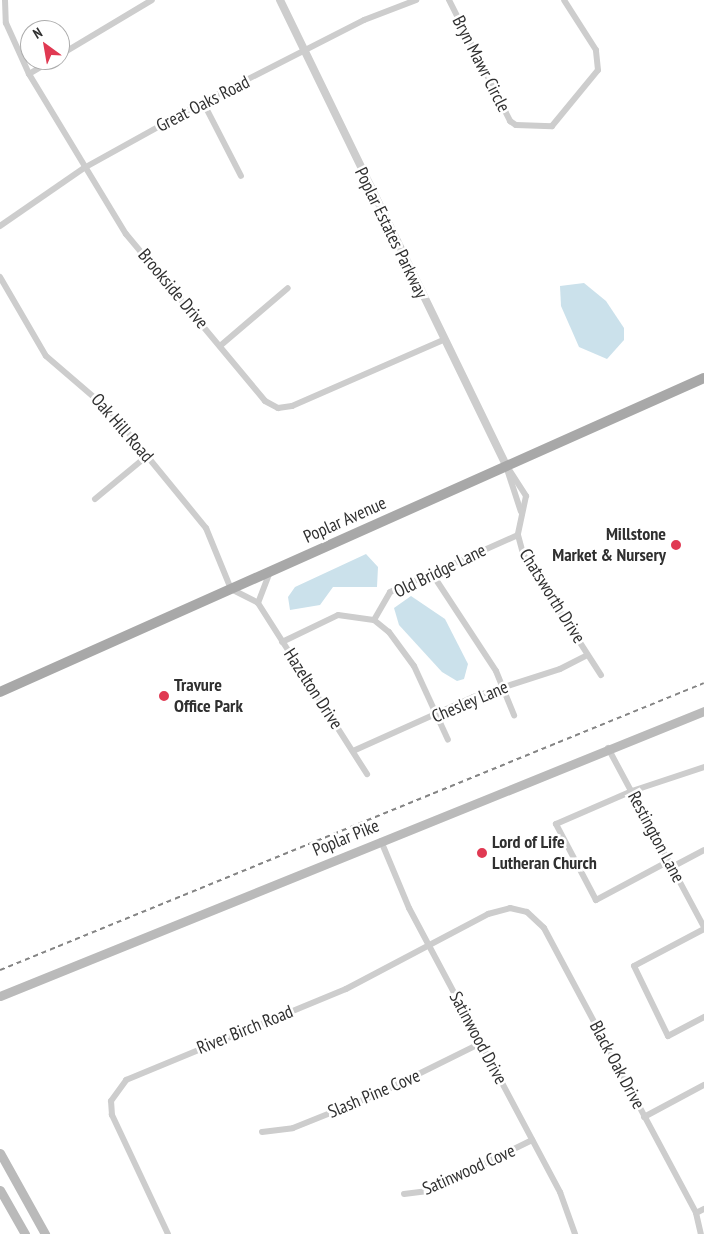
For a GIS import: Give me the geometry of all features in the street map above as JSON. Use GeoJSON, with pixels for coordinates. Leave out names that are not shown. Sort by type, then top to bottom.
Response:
{"type":"FeatureCollection","features":[{"type":"Feature","properties":{"kind":"main road","name":"Poplar Avenue"},"geometry":{"type":"LineString","coordinates":[[0,692],[704,378]]}},
{"type":"Feature","properties":{"kind":"main road","name":"Poplar Pike"},"geometry":{"type":"LineString","coordinates":[[0,996],[608,748],[704,711]]}},
{"type":"Feature","properties":{"kind":"main road"},"geometry":{"type":"LineString","coordinates":[[0,1153],[45,1234]]}},
{"type":"Feature","properties":{"kind":"main road"},"geometry":{"type":"LineString","coordinates":[[0,1190],[25,1234]]}},
{"type":"Feature","properties":{"kind":"street","name":"Brookside Drive"},"geometry":{"type":"LineString","coordinates":[[5,0],[6,23],[29,74],[84,168],[126,234],[265,401],[278,408],[443,340]]}},
{"type":"Feature","properties":{"kind":"street"},"geometry":{"type":"LineString","coordinates":[[70,49],[152,0]]}},
{"type":"Feature","properties":{"kind":"street","name":"Poplar Estates Parkway"},"geometry":{"type":"LineString","coordinates":[[280,0],[443,340],[506,465]]}},
{"type":"Feature","properties":{"kind":"street","name":"Great Oaks Road"},"geometry":{"type":"LineString","coordinates":[[0,226],[84,168],[203,102],[304,53],[364,20],[416,0]]}},
{"type":"Feature","properties":{"kind":"street","name":"Bryn Mawr Circle"},"geometry":{"type":"LineString","coordinates":[[449,0],[497,102],[516,125],[552,126],[598,70],[596,50],[564,0]]}},
{"type":"Feature","properties":{"kind":"street"},"geometry":{"type":"LineString","coordinates":[[29,74],[36,70]]}},
{"type":"Feature","properties":{"kind":"street"},"geometry":{"type":"LineString","coordinates":[[203,102],[241,176]]}},
{"type":"Feature","properties":{"kind":"street","name":"Oak Hill Road"},"geometry":{"type":"LineString","coordinates":[[0,277],[46,356],[90,392],[147,456],[206,528],[232,589]]}},
{"type":"Feature","properties":{"kind":"street"},"geometry":{"type":"LineString","coordinates":[[220,346],[288,288]]}},
{"type":"Feature","properties":{"kind":"street"},"geometry":{"type":"LineString","coordinates":[[95,499],[147,456]]}},
{"type":"Feature","properties":{"kind":"street","name":"Chatsworth Drive"},"geometry":{"type":"LineString","coordinates":[[506,465],[521,514]]}},
{"type":"Feature","properties":{"kind":"street","name":"Chatsworth Drive"},"geometry":{"type":"LineString","coordinates":[[506,465],[524,489],[518,535],[531,569],[572,624],[587,655],[601,675]]}},
{"type":"Feature","properties":{"kind":"street","name":"Old Bridge Lane"},"geometry":{"type":"LineString","coordinates":[[374,620],[390,592],[431,572],[518,535]]}},
{"type":"Feature","properties":{"kind":"street"},"geometry":{"type":"LineString","coordinates":[[232,589],[258,603],[270,572]]}},
{"type":"Feature","properties":{"kind":"street"},"geometry":{"type":"LineString","coordinates":[[431,572],[502,686],[514,715]]}},
{"type":"Feature","properties":{"kind":"street","name":"Hazelton Drive"},"geometry":{"type":"LineString","coordinates":[[258,603],[367,774]]}},
{"type":"Feature","properties":{"kind":"street"},"geometry":{"type":"LineString","coordinates":[[282,642],[338,615],[374,620],[389,632],[414,666],[438,714],[448,740]]}},
{"type":"Feature","properties":{"kind":"street","name":"Chesley Lane"},"geometry":{"type":"LineString","coordinates":[[353,751],[502,686],[560,669],[587,655]]}},
{"type":"Feature","properties":{"kind":"street","name":"Restington Lane"},"geometry":{"type":"LineString","coordinates":[[608,748],[704,928]]}},
{"type":"Feature","properties":{"kind":"street"},"geometry":{"type":"LineString","coordinates":[[704,767],[689,770],[632,791],[556,824],[596,900],[670,864],[704,850]]}},
{"type":"Feature","properties":{"kind":"street","name":"Satinwood Drive"},"geometry":{"type":"LineString","coordinates":[[381,841],[429,946],[560,1192],[575,1234]]}},
{"type":"Feature","properties":{"kind":"street","name":"River Birch Road"},"geometry":{"type":"LineString","coordinates":[[168,1234],[112,1115],[112,1101],[120,1086],[140,1072],[361,982],[494,911],[518,909]]}},
{"type":"Feature","properties":{"kind":"street","name":"Black Oak Drive"},"geometry":{"type":"LineString","coordinates":[[518,909],[544,928],[696,1213],[701,1234]]}},
{"type":"Feature","properties":{"kind":"street"},"geometry":{"type":"LineString","coordinates":[[704,928],[634,966],[668,1036],[704,1017]]}},
{"type":"Feature","properties":{"kind":"street","name":"Slash Pine Cove"},"geometry":{"type":"LineString","coordinates":[[262,1132],[292,1128],[380,1093],[481,1043]]}},
{"type":"Feature","properties":{"kind":"street"},"geometry":{"type":"LineString","coordinates":[[644,1117],[704,1085]]}},
{"type":"Feature","properties":{"kind":"street","name":"Satinwood Cove"},"geometry":{"type":"LineString","coordinates":[[404,1194],[428,1191],[532,1140]]}},
{"type":"Feature","properties":{"kind":"street"},"geometry":{"type":"LineString","coordinates":[[696,1213],[704,1209]]}},
{"type":"Feature","properties":{"kind":"water"},"geometry":{"type":"Polygon","coordinates":[[[584,283],[606,301],[624,328],[624,340],[607,359],[579,347],[561,306],[560,286],[584,283]]]}},
{"type":"Feature","properties":{"kind":"water"},"geometry":{"type":"Polygon","coordinates":[[[366,554],[378,567],[377,587],[333,587],[320,605],[290,610],[288,597],[295,587],[366,554]]]}},
{"type":"Feature","properties":{"kind":"water"},"geometry":{"type":"Polygon","coordinates":[[[411,596],[445,619],[468,664],[464,679],[457,681],[442,672],[399,625],[394,608],[411,596]]]}},
{"type":"Feature","properties":{"kind":"railway"},"geometry":{"type":"LineString","coordinates":[[0,970],[704,683]]}},
{"type":"Feature","properties":{"kind":"place","name":"Millstone Market & Nursery"},"geometry":{"type":"Point","coordinates":[676,545]}},
{"type":"Feature","properties":{"kind":"place","name":"Travure Office Park"},"geometry":{"type":"Point","coordinates":[164,696]}},
{"type":"Feature","properties":{"kind":"place","name":"Lord of Life Lutheran Church"},"geometry":{"type":"Point","coordinates":[482,853]}}]}
